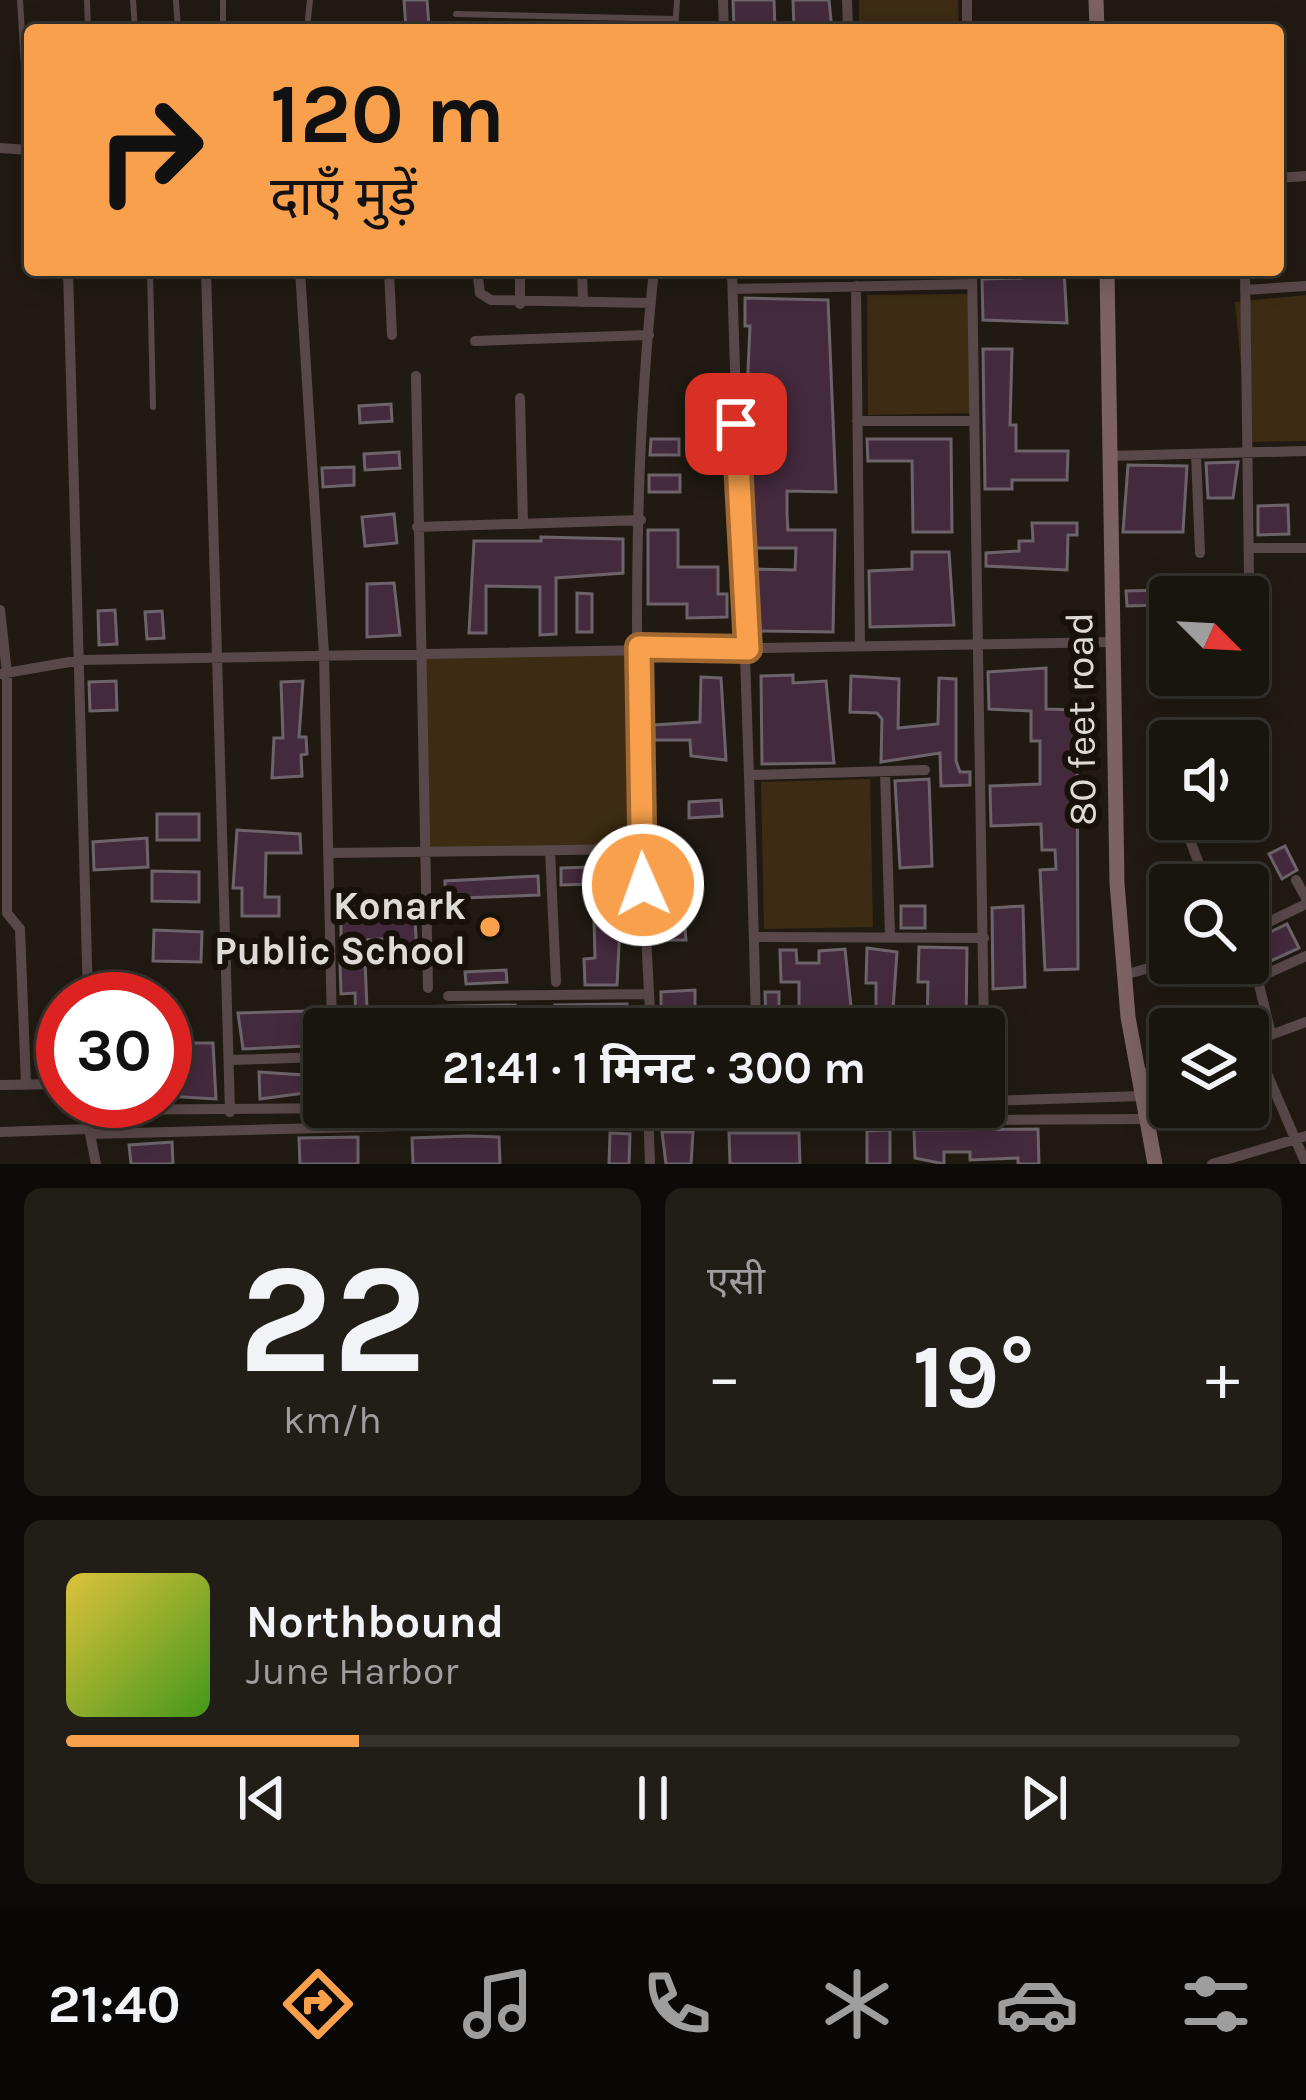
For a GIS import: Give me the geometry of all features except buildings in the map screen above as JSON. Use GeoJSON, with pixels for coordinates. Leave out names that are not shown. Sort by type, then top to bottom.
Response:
{"type":"FeatureCollection","features":[{"type":"Feature","properties":{"kind":"street"},"geometry":{"type":"LineString","coordinates":[[68,276],[87,972]]}},
{"type":"Feature","properties":{"kind":"street"},"geometry":{"type":"LineString","coordinates":[[206,276],[230,1112]]}},
{"type":"Feature","properties":{"kind":"street"},"geometry":{"type":"LineString","coordinates":[[300,276],[324,654],[332,1008]]}},
{"type":"Feature","properties":{"kind":"street"},"geometry":{"type":"LineString","coordinates":[[389,276],[392,335]]}},
{"type":"Feature","properties":{"kind":"street"},"geometry":{"type":"LineString","coordinates":[[478,276],[484,298],[520,304],[651,303]]}},
{"type":"Feature","properties":{"kind":"street"},"geometry":{"type":"LineString","coordinates":[[520,276],[520,304]]}},
{"type":"Feature","properties":{"kind":"street"},"geometry":{"type":"LineString","coordinates":[[581,276],[583,302]]}},
{"type":"Feature","properties":{"kind":"street"},"geometry":{"type":"LineString","coordinates":[[650,1008],[641,849],[639,647],[653,276]]}},
{"type":"Feature","properties":{"kind":"street"},"geometry":{"type":"LineString","coordinates":[[732,276],[737,513],[748,649],[756,1008]]}},
{"type":"Feature","properties":{"kind":"street"},"geometry":{"type":"LineString","coordinates":[[972,276],[984,1008]]}},
{"type":"Feature","properties":{"kind":"street","name":"80 feet road"},"geometry":{"type":"LineString","coordinates":[[1106,276],[1124,975],[1155,1164]]}},
{"type":"Feature","properties":{"kind":"street"},"geometry":{"type":"LineString","coordinates":[[1245,276],[1249,576]]}},
{"type":"Feature","properties":{"kind":"street"},"geometry":{"type":"LineString","coordinates":[[733,289],[972,284]]}},
{"type":"Feature","properties":{"kind":"street"},"geometry":{"type":"LineString","coordinates":[[856,286],[860,645]]}},
{"type":"Feature","properties":{"kind":"street"},"geometry":{"type":"LineString","coordinates":[[1245,290],[1306,286]]}},
{"type":"Feature","properties":{"kind":"street"},"geometry":{"type":"LineString","coordinates":[[475,341],[650,335]]}},
{"type":"Feature","properties":{"kind":"street"},"geometry":{"type":"LineString","coordinates":[[416,376],[428,988]]}},
{"type":"Feature","properties":{"kind":"street"},"geometry":{"type":"LineString","coordinates":[[520,398],[523,524]]}},
{"type":"Feature","properties":{"kind":"street"},"geometry":{"type":"LineString","coordinates":[[857,421],[974,421]]}},
{"type":"Feature","properties":{"kind":"street"},"geometry":{"type":"LineString","coordinates":[[1109,456],[1306,451]]}},
{"type":"Feature","properties":{"kind":"street"},"geometry":{"type":"LineString","coordinates":[[1196,454],[1200,553]]}},
{"type":"Feature","properties":{"kind":"street"},"geometry":{"type":"LineString","coordinates":[[417,526],[641,520]]}},
{"type":"Feature","properties":{"kind":"street"},"geometry":{"type":"LineString","coordinates":[[1249,548],[1306,548]]}},
{"type":"Feature","properties":{"kind":"street"},"geometry":{"type":"LineString","coordinates":[[0,610],[7,913],[20,929],[26,1084]]}},
{"type":"Feature","properties":{"kind":"street"},"geometry":{"type":"LineString","coordinates":[[4,673],[81,660],[1112,641]]}},
{"type":"Feature","properties":{"kind":"street"},"geometry":{"type":"LineString","coordinates":[[751,775],[926,770]]}},
{"type":"Feature","properties":{"kind":"street"},"geometry":{"type":"LineString","coordinates":[[885,772],[890,937]]}},
{"type":"Feature","properties":{"kind":"street"},"geometry":{"type":"LineString","coordinates":[[328,853],[641,849]]}},
{"type":"Feature","properties":{"kind":"street"},"geometry":{"type":"LineString","coordinates":[[550,850],[556,982]]}},
{"type":"Feature","properties":{"kind":"street"},"geometry":{"type":"LineString","coordinates":[[1269,923],[1306,901],[1296,880]]}},
{"type":"Feature","properties":{"kind":"street"},"geometry":{"type":"LineString","coordinates":[[754,937],[984,938]]}},
{"type":"Feature","properties":{"kind":"street"},"geometry":{"type":"LineString","coordinates":[[1269,973],[1306,956]]}},
{"type":"Feature","properties":{"kind":"street"},"geometry":{"type":"LineString","coordinates":[[1124,975],[1149,968]]}},
{"type":"Feature","properties":{"kind":"street"},"geometry":{"type":"LineString","coordinates":[[1257,984],[1271,1034],[1306,1022]]}},
{"type":"Feature","properties":{"kind":"street"},"geometry":{"type":"LineString","coordinates":[[448,996],[649,994]]}},
{"type":"Feature","properties":{"kind":"street"},"geometry":{"type":"LineString","coordinates":[[229,1060],[303,1058]]}},
{"type":"Feature","properties":{"kind":"street"},"geometry":{"type":"LineString","coordinates":[[1138,1075],[1149,1072]]}},
{"type":"Feature","properties":{"kind":"street"},"geometry":{"type":"LineString","coordinates":[[1269,1077],[1300,1138],[1306,1163]]}},
{"type":"Feature","properties":{"kind":"street"},"geometry":{"type":"LineString","coordinates":[[0,1085],[36,1084]]}},
{"type":"Feature","properties":{"kind":"street"},"geometry":{"type":"LineString","coordinates":[[1005,1100],[1142,1096]]}},
{"type":"Feature","properties":{"kind":"street"},"geometry":{"type":"LineString","coordinates":[[192,1111],[303,1111]]}},
{"type":"Feature","properties":{"kind":"street"},"geometry":{"type":"LineString","coordinates":[[1005,1120],[1145,1119]]}},
{"type":"Feature","properties":{"kind":"street"},"geometry":{"type":"LineString","coordinates":[[0,1132],[370,1128]]}},
{"type":"Feature","properties":{"kind":"street"},"geometry":{"type":"LineString","coordinates":[[648,1128],[650,1164]]}},
{"type":"Feature","properties":{"kind":"street"},"geometry":{"type":"LineString","coordinates":[[91,1133],[96,1164]]}},
{"type":"Feature","properties":{"kind":"street"},"geometry":{"type":"LineString","coordinates":[[1212,1164],[1300,1138]]}},
{"type":"Feature","properties":{"kind":"lane"},"geometry":{"type":"LineString","coordinates":[[20,0],[24,60]]}},
{"type":"Feature","properties":{"kind":"lane"},"geometry":{"type":"LineString","coordinates":[[308,19],[310,0]]}},
{"type":"Feature","properties":{"kind":"lane"},"geometry":{"type":"LineString","coordinates":[[675,24],[677,0]]}},
{"type":"Feature","properties":{"kind":"lane"},"geometry":{"type":"LineString","coordinates":[[456,14],[675,20]]}},
{"type":"Feature","properties":{"kind":"lane"},"geometry":{"type":"LineString","coordinates":[[150,276],[153,407]]}},
{"type":"Feature","properties":{"kind":"shaded area"},"geometry":{"type":"Polygon","coordinates":[[[859,0],[958,0],[959,24],[859,24],[859,0]]]}},
{"type":"Feature","properties":{"kind":"shaded area"},"geometry":{"type":"Polygon","coordinates":[[[969,294],[970,413],[868,415],[867,295],[969,294]]]}},
{"type":"Feature","properties":{"kind":"shaded area"},"geometry":{"type":"Polygon","coordinates":[[[1306,295],[1306,441],[1248,442],[1235,302],[1306,295]]]}},
{"type":"Feature","properties":{"kind":"shaded area"},"geometry":{"type":"Polygon","coordinates":[[[639,647],[641,849],[425,852],[420,652],[639,647]]]}},
{"type":"Feature","properties":{"kind":"shaded area"},"geometry":{"type":"Polygon","coordinates":[[[870,779],[873,927],[764,929],[761,782],[870,779]]]}},
{"type":"Feature","properties":{"kind":"place","name":"Konark Public School"},"geometry":{"type":"Point","coordinates":[490,927]}},
{"type":"Feature","properties":{"kind":"route"},"geometry":{"type":"LineString","coordinates":[[643,885],[639,647],[748,649],[737,513],[736,424]]}}]}
